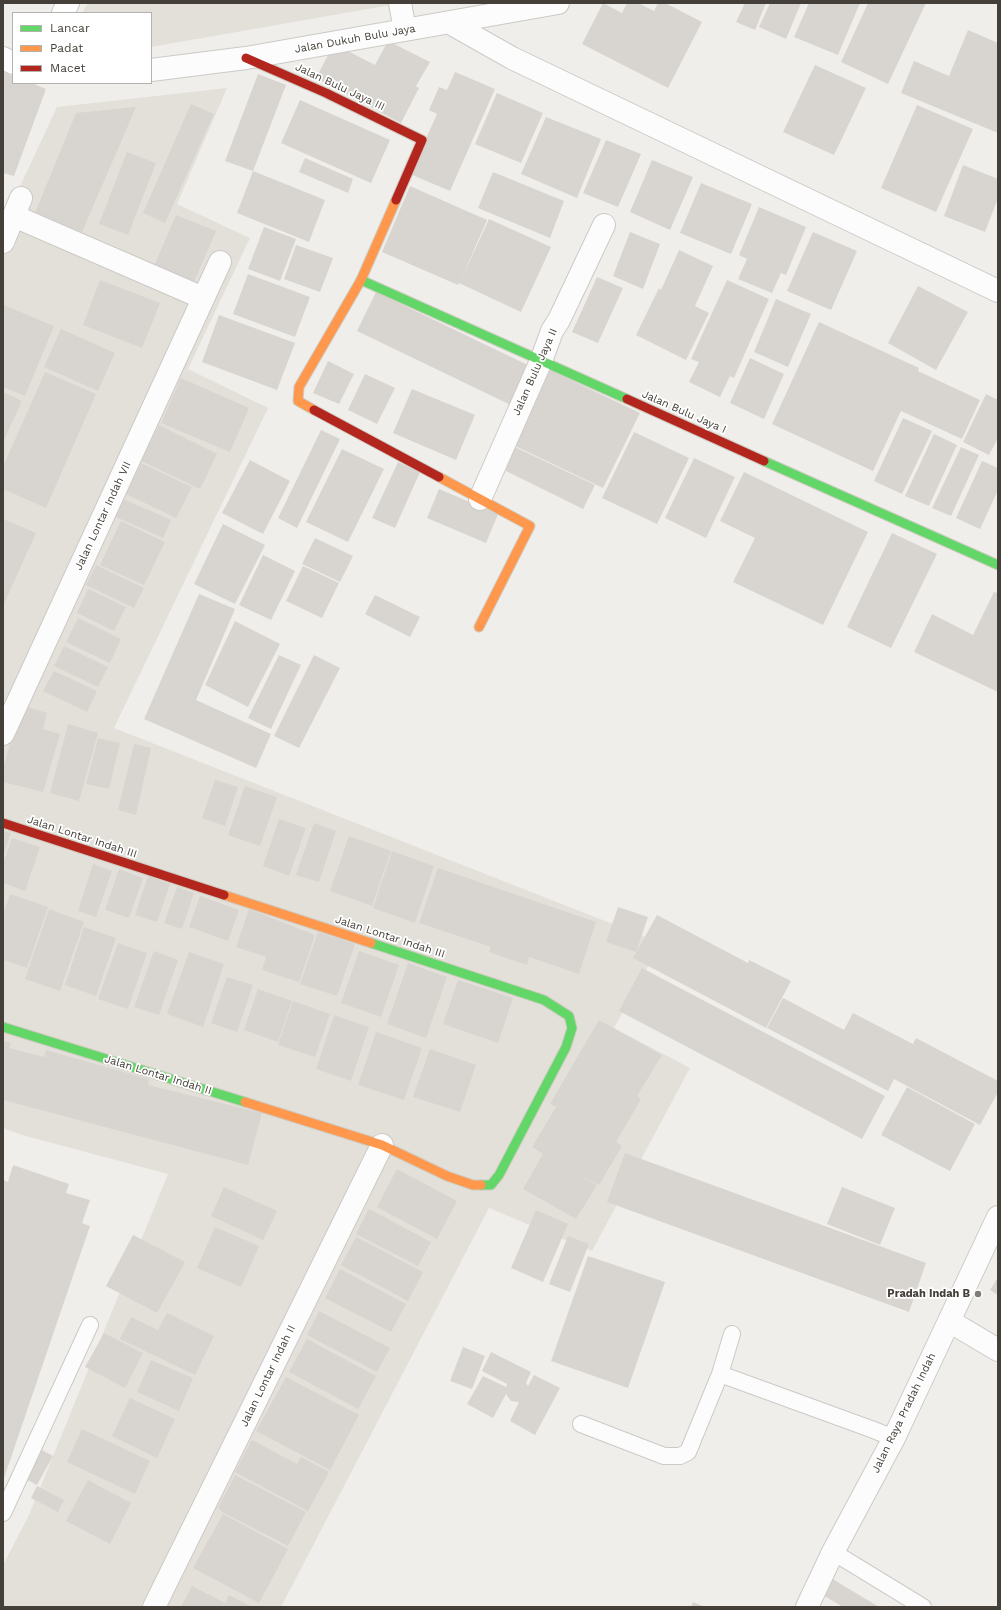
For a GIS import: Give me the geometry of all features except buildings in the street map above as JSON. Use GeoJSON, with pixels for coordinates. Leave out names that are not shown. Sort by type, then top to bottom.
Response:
{"type":"FeatureCollection","features":[{"type":"Feature","properties":{"kind":"street"},"geometry":{"type":"LineString","coordinates":[[64,12],[68,3]]}},
{"type":"Feature","properties":{"kind":"street"},"geometry":{"type":"LineString","coordinates":[[400,3],[405,30]]}},
{"type":"Feature","properties":{"kind":"street","name":"Jalan Dukuh Bulu Jaya"},"geometry":{"type":"LineString","coordinates":[[152,70],[246,58],[558,3]]}},
{"type":"Feature","properties":{"kind":"street"},"geometry":{"type":"LineString","coordinates":[[450,23],[512,58],[998,291]]}},
{"type":"Feature","properties":{"kind":"street"},"geometry":{"type":"LineString","coordinates":[[3,58],[12,62]]}},
{"type":"Feature","properties":{"kind":"street","name":"Jalan Bulu Jaya III"},"geometry":{"type":"LineString","coordinates":[[246,58],[326,93],[422,140],[361,280]]}},
{"type":"Feature","properties":{"kind":"street"},"geometry":{"type":"LineString","coordinates":[[3,242],[17,207],[203,298]]}},
{"type":"Feature","properties":{"kind":"street","name":"Jalan Bulu Jaya II"},"geometry":{"type":"LineString","coordinates":[[480,499],[552,331],[559,320],[604,225]]}},
{"type":"Feature","properties":{"kind":"street","name":"Jalan Lontar Indah VII"},"geometry":{"type":"LineString","coordinates":[[3,734],[220,262]]}},
{"type":"Feature","properties":{"kind":"street"},"geometry":{"type":"LineString","coordinates":[[361,280],[299,387],[298,402],[530,526],[479,627]]}},
{"type":"Feature","properties":{"kind":"street","name":"Jalan Bulu Jaya I"},"geometry":{"type":"LineString","coordinates":[[361,280],[998,565]]}},
{"type":"Feature","properties":{"kind":"street","name":"Jalan Lontar Indah III"},"geometry":{"type":"LineString","coordinates":[[3,823],[544,1000],[569,1016],[572,1028],[566,1047],[500,1175],[491,1185],[473,1185]]}},
{"type":"Feature","properties":{"kind":"street","name":"Jalan Lontar Indah II"},"geometry":{"type":"LineString","coordinates":[[3,1027],[382,1145],[447,1176],[473,1185]]}},
{"type":"Feature","properties":{"kind":"street","name":"Jalan Lontar Indah II"},"geometry":{"type":"LineString","coordinates":[[154,1607],[382,1145]]}},
{"type":"Feature","properties":{"kind":"street","name":"Jalan Raya Pradah Indah"},"geometry":{"type":"LineString","coordinates":[[806,1607],[832,1552],[894,1438],[998,1217]]}},
{"type":"Feature","properties":{"kind":"street"},"geometry":{"type":"LineString","coordinates":[[949,1321],[998,1350]]}},
{"type":"Feature","properties":{"kind":"lane"},"geometry":{"type":"LineString","coordinates":[[3,1512],[90,1325]]}},
{"type":"Feature","properties":{"kind":"lane"},"geometry":{"type":"LineString","coordinates":[[581,1424],[664,1456],[680,1456],[688,1452],[720,1374],[732,1334]]}},
{"type":"Feature","properties":{"kind":"lane"},"geometry":{"type":"LineString","coordinates":[[720,1374],[894,1438]]}},
{"type":"Feature","properties":{"kind":"lane"},"geometry":{"type":"LineString","coordinates":[[832,1552],[923,1607]]}},
{"type":"Feature","properties":{"kind":"shaded area"},"geometry":{"type":"Polygon","coordinates":[[[88,3],[402,3],[152,47],[152,12],[83,12],[88,3]]]}},
{"type":"Feature","properties":{"kind":"shaded area"},"geometry":{"type":"Polygon","coordinates":[[[227,88],[177,204],[250,238],[188,369],[268,408],[114,728],[661,943],[614,1028],[690,1068],[592,1251],[489,1208],[281,1607],[3,1607],[3,1565],[29,1515],[168,1174],[22,1135],[3,1128],[3,223],[57,107],[227,88]]]}},
{"type":"Feature","properties":{"kind":"traffic: fast"},"geometry":{"type":"LineString","coordinates":[[361,280],[627,399]]}},
{"type":"Feature","properties":{"kind":"traffic: fast"},"geometry":{"type":"LineString","coordinates":[[764,461],[998,565]]}},
{"type":"Feature","properties":{"kind":"traffic: fast"},"geometry":{"type":"LineString","coordinates":[[371,943],[544,1000],[569,1016],[572,1028],[566,1047],[499,1175],[491,1185],[481,1185]]}},
{"type":"Feature","properties":{"kind":"traffic: fast"},"geometry":{"type":"LineString","coordinates":[[3,1027],[245,1102]]}},
{"type":"Feature","properties":{"kind":"traffic: slow"},"geometry":{"type":"LineString","coordinates":[[314,410],[298,401],[299,387],[361,280],[396,200]]}},
{"type":"Feature","properties":{"kind":"traffic: slow"},"geometry":{"type":"LineString","coordinates":[[439,477],[530,526],[479,627]]}},
{"type":"Feature","properties":{"kind":"traffic: slow"},"geometry":{"type":"LineString","coordinates":[[224,895],[371,943]]}},
{"type":"Feature","properties":{"kind":"traffic: slow"},"geometry":{"type":"LineString","coordinates":[[245,1102],[382,1145],[447,1176],[473,1185],[481,1185]]}},
{"type":"Feature","properties":{"kind":"traffic: jam"},"geometry":{"type":"LineString","coordinates":[[246,58],[326,93],[422,140],[396,200]]}},
{"type":"Feature","properties":{"kind":"traffic: jam"},"geometry":{"type":"LineString","coordinates":[[627,399],[764,461]]}},
{"type":"Feature","properties":{"kind":"traffic: jam"},"geometry":{"type":"LineString","coordinates":[[314,410],[439,477]]}},
{"type":"Feature","properties":{"kind":"traffic: jam"},"geometry":{"type":"LineString","coordinates":[[3,823],[224,895]]}},
{"type":"Feature","properties":{"kind":"place","name":"Pradah Indah B"},"geometry":{"type":"Point","coordinates":[978,1294]}}]}
